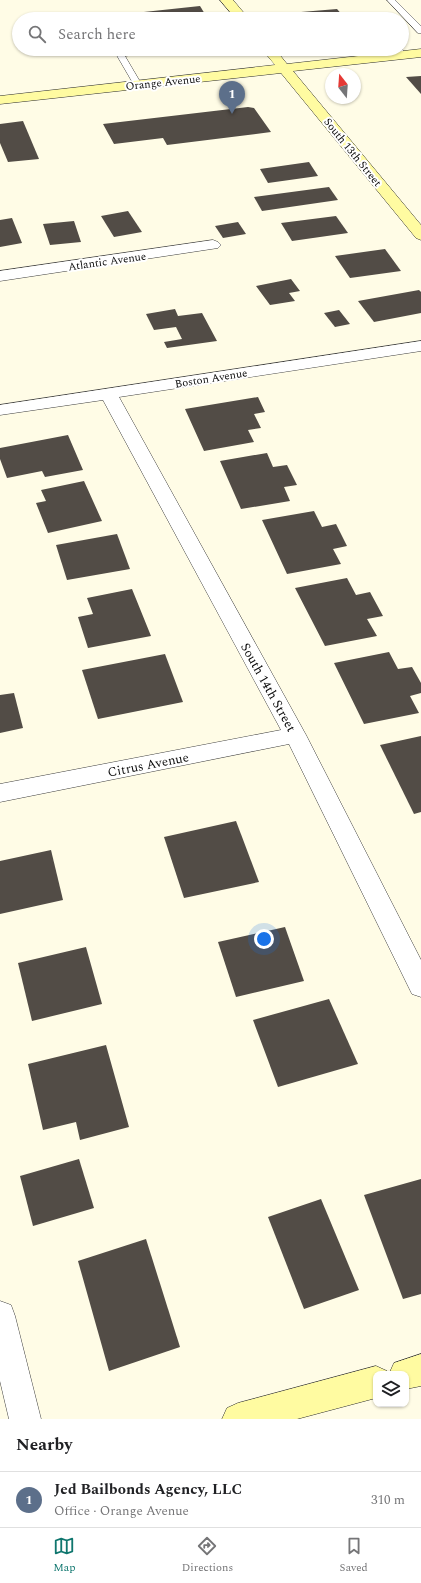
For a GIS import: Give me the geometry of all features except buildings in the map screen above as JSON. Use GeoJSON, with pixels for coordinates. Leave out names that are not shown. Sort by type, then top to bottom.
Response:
{"type":"FeatureCollection","features":[{"type":"Feature","properties":{"kind":"main road"},"geometry":{"type":"LineString","coordinates":[[226,0],[237,12]]}},
{"type":"Feature","properties":{"kind":"main road","name":"Orange Avenue"},"geometry":{"type":"LineString","coordinates":[[409,52],[421,53]]}},
{"type":"Feature","properties":{"kind":"main road","name":"South 13th Street"},"geometry":{"type":"LineString","coordinates":[[274,56],[421,236]]}},
{"type":"Feature","properties":{"kind":"main road","name":"Orange Avenue"},"geometry":{"type":"LineString","coordinates":[[0,100],[284,69],[373,56]]}},
{"type":"Feature","properties":{"kind":"main road"},"geometry":{"type":"LineString","coordinates":[[409,1373],[421,1370]]}},
{"type":"Feature","properties":{"kind":"main road"},"geometry":{"type":"LineString","coordinates":[[238,1419],[373,1383]]}},
{"type":"Feature","properties":{"kind":"street","name":"Atlantic Avenue"},"geometry":{"type":"LineString","coordinates":[[0,276],[213,245]]}},
{"type":"Feature","properties":{"kind":"street","name":"Boston Avenue"},"geometry":{"type":"LineString","coordinates":[[0,410],[421,346]]}},
{"type":"Feature","properties":{"kind":"street","name":"South 14th Street"},"geometry":{"type":"LineString","coordinates":[[108,393],[295,735],[421,986]]}},
{"type":"Feature","properties":{"kind":"street","name":"Citrus Avenue"},"geometry":{"type":"LineString","coordinates":[[0,793],[295,735]]}},
{"type":"Feature","properties":{"kind":"street"},"geometry":{"type":"LineString","coordinates":[[2,1330],[25,1419]]}},
{"type":"Feature","properties":{"kind":"lane"},"geometry":{"type":"LineString","coordinates":[[391,0],[403,12]]}},
{"type":"Feature","properties":{"kind":"lane"},"geometry":{"type":"LineString","coordinates":[[409,19],[421,31]]}},
{"type":"Feature","properties":{"kind":"lane"},"geometry":{"type":"LineString","coordinates":[[121,56],[138,85]]}},
{"type":"Feature","properties":{"kind":"place","name":"Jed Bailbonds Agency, LLC"},"geometry":{"type":"Point","coordinates":[232,114]}}]}
